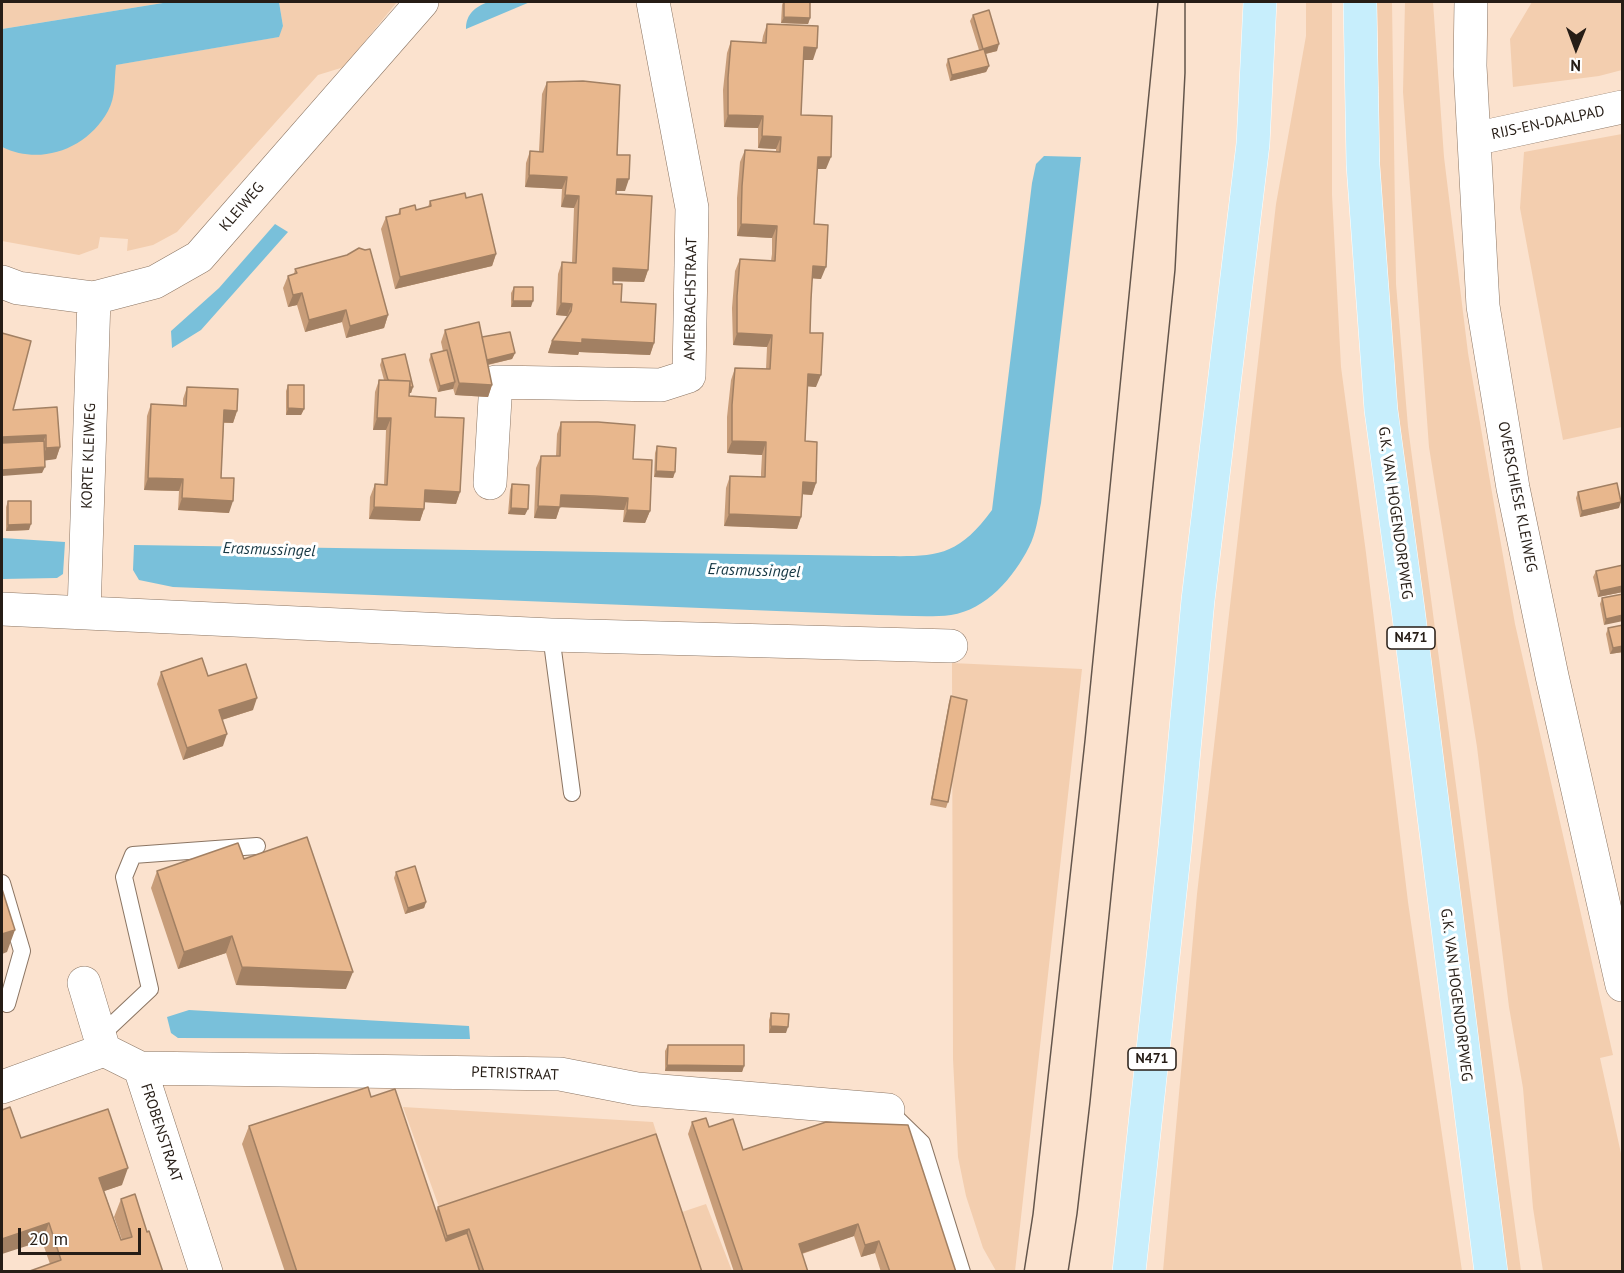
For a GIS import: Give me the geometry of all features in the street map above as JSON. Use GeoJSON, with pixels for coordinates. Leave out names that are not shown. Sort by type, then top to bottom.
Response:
{"type":"FeatureCollection","features":[{"type":"Feature","properties":{"kind":"main road","name":"N471"},"geometry":{"type":"LineString","coordinates":[[1130,1272],[1175,846],[1198,600],[1254,144],[1260,2]]}},
{"type":"Feature","properties":{"kind":"main road","name":"G.K. VAN HOGENDORPWEG"},"geometry":{"type":"LineString","coordinates":[[1360,2],[1363,165],[1381,410],[1491,1272]]}},
{"type":"Feature","properties":{"kind":"street","name":"KLEIWEG"},"geometry":{"type":"LineString","coordinates":[[2,282],[18,288],[94,298],[155,282],[199,257],[422,2]]}},
{"type":"Feature","properties":{"kind":"street","name":"AMERBACHSTRAAT"},"geometry":{"type":"LineString","coordinates":[[490,483],[496,382],[661,385],[689,376],[692,208],[653,2]]}},
{"type":"Feature","properties":{"kind":"street","name":"OVERSCHIESE KLEIWEG"},"geometry":{"type":"LineString","coordinates":[[1472,2],[1470,66],[1483,306],[1513,488],[1552,676],[1623,986]]}},
{"type":"Feature","properties":{"kind":"street","name":"RIJS-EN-DAALPAD"},"geometry":{"type":"LineString","coordinates":[[1474,139],[1623,107]]}},
{"type":"Feature","properties":{"kind":"street","name":"KORTE KLEIWEG"},"geometry":{"type":"LineString","coordinates":[[84,613],[94,298]]}},
{"type":"Feature","properties":{"kind":"street"},"geometry":{"type":"LineString","coordinates":[[2,609],[551,635],[951,646]]}},
{"type":"Feature","properties":{"kind":"street"},"geometry":{"type":"LineString","coordinates":[[2,1087],[103,1043],[84,983]]}},
{"type":"Feature","properties":{"kind":"street","name":"FROBENSTRAAT"},"geometry":{"type":"LineString","coordinates":[[103,1043],[140,1068],[206,1272]]}},
{"type":"Feature","properties":{"kind":"street","name":"PETRISTRAAT"},"geometry":{"type":"LineString","coordinates":[[140,1068],[560,1074],[637,1089],[888,1110]]}},
{"type":"Feature","properties":{"kind":"lane"},"geometry":{"type":"LineString","coordinates":[[551,635],[572,793]]}},
{"type":"Feature","properties":{"kind":"lane"},"geometry":{"type":"LineString","coordinates":[[103,1043],[150,990],[124,877],[133,855],[257,846]]}},
{"type":"Feature","properties":{"kind":"lane"},"geometry":{"type":"LineString","coordinates":[[2,883],[22,951],[7,1004]]}},
{"type":"Feature","properties":{"kind":"lane"},"geometry":{"type":"LineString","coordinates":[[888,1110],[922,1143],[962,1272]]}},
{"type":"Feature","properties":{"kind":"shaded area"},"geometry":{"type":"Polygon","coordinates":[[[2,2],[169,2],[2,29],[2,2]]]}},
{"type":"Feature","properties":{"kind":"shaded area"},"geometry":{"type":"Polygon","coordinates":[[[279,2],[397,2],[344,67],[318,75],[177,232],[153,245],[127,251],[128,239],[100,237],[98,248],[79,255],[2,241],[2,147],[114,90],[115,65],[278,37],[283,26],[279,2]]]}},
{"type":"Feature","properties":{"kind":"shaded area"},"geometry":{"type":"Polygon","coordinates":[[[1306,2],[1332,2],[1332,195],[1341,367],[1408,902],[1462,1271],[1163,1271],[1197,894],[1276,204],[1306,36],[1306,2]]]}},
{"type":"Feature","properties":{"kind":"shaded area"},"geometry":{"type":"Polygon","coordinates":[[[1377,2],[1392,2],[1396,284],[1408,427],[1521,1271],[1504,1271],[1381,311],[1377,2]]]}},
{"type":"Feature","properties":{"kind":"shaded area"},"geometry":{"type":"Polygon","coordinates":[[[1405,2],[1433,2],[1444,157],[1468,353],[1515,624],[1613,1055],[1600,1058],[1622,1158],[1622,1271],[1543,1271],[1533,1208],[1523,1088],[1509,1007],[1477,747],[1429,447],[1403,92],[1405,2]]]}},
{"type":"Feature","properties":{"kind":"shaded area"},"geometry":{"type":"Polygon","coordinates":[[[1532,2],[1622,2],[1622,70],[1599,76],[1513,87],[1510,39],[1532,2]]]}},
{"type":"Feature","properties":{"kind":"shaded area"},"geometry":{"type":"Polygon","coordinates":[[[1622,134],[1622,427],[1563,440],[1520,208],[1524,152],[1622,134]]]}},
{"type":"Feature","properties":{"kind":"shaded area"},"geometry":{"type":"Polygon","coordinates":[[[952,663],[1082,669],[1015,1271],[996,1271],[983,1248],[966,1196],[958,1157],[953,1059],[952,663]]]}},
{"type":"Feature","properties":{"kind":"shaded area"},"geometry":{"type":"Polygon","coordinates":[[[403,1107],[653,1122],[660,1144],[443,1218],[403,1107]]]}},
{"type":"Feature","properties":{"kind":"shaded area"},"geometry":{"type":"Polygon","coordinates":[[[706,1204],[732,1271],[688,1271],[670,1216],[706,1204]]]}},
{"type":"Feature","properties":{"kind":"water"},"geometry":{"type":"Polygon","coordinates":[[[169,2],[279,2],[283,26],[279,37],[116,65],[111,106],[99,124],[76,144],[47,154],[32,155],[2,147],[2,29],[169,2]]]}},
{"type":"Feature","properties":{"kind":"water"},"geometry":{"type":"Polygon","coordinates":[[[488,2],[530,2],[466,29],[472,12],[488,2]]]}},
{"type":"Feature","properties":{"kind":"water","name":"Erasmussingel"},"geometry":{"type":"Polygon","coordinates":[[[1044,156],[1081,157],[1041,503],[1033,537],[1015,570],[998,590],[964,612],[951,615],[914,616],[173,587],[139,580],[133,570],[134,545],[894,556],[927,555],[954,547],[979,527],[992,510],[1032,183],[1036,164],[1044,156]]]}},
{"type":"Feature","properties":{"kind":"water"},"geometry":{"type":"Polygon","coordinates":[[[275,224],[288,232],[201,330],[172,348],[171,331],[219,288],[275,224]]]}},
{"type":"Feature","properties":{"kind":"water"},"geometry":{"type":"Polygon","coordinates":[[[2,538],[65,542],[63,574],[57,578],[2,579],[2,538]]]}},
{"type":"Feature","properties":{"kind":"water"},"geometry":{"type":"Polygon","coordinates":[[[189,1010],[469,1026],[470,1039],[178,1038],[171,1033],[167,1017],[189,1010]]]}},
{"type":"Feature","properties":{"kind":"building"},"geometry":{"type":"Polygon","coordinates":[[[784,2],[810,2],[810,18],[784,17],[784,2]]]}},
{"type":"Feature","properties":{"kind":"building"},"geometry":{"type":"Polygon","coordinates":[[[989,10],[999,44],[983,49],[973,15],[989,10]]]}},
{"type":"Feature","properties":{"kind":"building"},"geometry":{"type":"Polygon","coordinates":[[[767,24],[818,26],[817,48],[804,47],[801,115],[832,116],[831,157],[818,157],[814,224],[828,225],[826,267],[813,266],[811,299],[810,333],[823,333],[821,375],[808,374],[805,441],[817,442],[816,483],[803,482],[801,517],[729,514],[730,476],[765,477],[766,442],[732,441],[735,368],[770,369],[772,335],[737,333],[740,259],[775,261],[777,226],[741,224],[745,150],[780,152],[781,137],[762,136],[763,116],[728,115],[728,78],[731,41],[766,43],[767,24]]]}},
{"type":"Feature","properties":{"kind":"building"},"geometry":{"type":"Polygon","coordinates":[[[984,49],[989,66],[952,75],[948,59],[984,49]]]}},
{"type":"Feature","properties":{"kind":"building"},"geometry":{"type":"Polygon","coordinates":[[[583,81],[620,85],[617,155],[630,155],[629,179],[617,179],[616,194],[652,196],[648,270],[613,268],[613,284],[622,284],[621,302],[656,304],[654,343],[582,339],[582,343],[552,341],[571,311],[572,304],[561,303],[562,262],[576,263],[579,196],[565,195],[567,177],[529,175],[530,151],[543,152],[547,82],[583,81]]]}},
{"type":"Feature","properties":{"kind":"building"},"geometry":{"type":"Polygon","coordinates":[[[465,193],[466,198],[482,194],[496,254],[400,277],[386,217],[400,214],[400,209],[415,205],[416,210],[431,206],[430,201],[465,193]]]}},
{"type":"Feature","properties":{"kind":"building"},"geometry":{"type":"Polygon","coordinates":[[[359,248],[370,249],[388,315],[350,326],[346,310],[309,320],[302,293],[293,295],[288,276],[297,273],[295,269],[347,255],[359,248]]]}},
{"type":"Feature","properties":{"kind":"building"},"geometry":{"type":"Polygon","coordinates":[[[514,287],[533,287],[533,301],[513,301],[514,287]]]}},
{"type":"Feature","properties":{"kind":"building"},"geometry":{"type":"Polygon","coordinates":[[[479,322],[492,385],[459,383],[445,330],[479,322]]]}},
{"type":"Feature","properties":{"kind":"building"},"geometry":{"type":"Polygon","coordinates":[[[510,332],[515,353],[487,360],[482,337],[510,332]]]}},
{"type":"Feature","properties":{"kind":"building"},"geometry":{"type":"Polygon","coordinates":[[[2,333],[31,341],[13,410],[57,407],[60,447],[46,448],[46,435],[2,437],[2,333]]]}},
{"type":"Feature","properties":{"kind":"building"},"geometry":{"type":"Polygon","coordinates":[[[447,350],[455,382],[440,386],[431,354],[447,350]]]}},
{"type":"Feature","properties":{"kind":"building"},"geometry":{"type":"Polygon","coordinates":[[[405,354],[413,387],[410,387],[410,381],[388,380],[382,359],[405,354]]]}},
{"type":"Feature","properties":{"kind":"building"},"geometry":{"type":"Polygon","coordinates":[[[379,380],[410,381],[409,396],[436,398],[435,417],[464,418],[460,492],[425,490],[424,509],[374,507],[375,484],[387,485],[391,418],[377,418],[379,380]]]}},
{"type":"Feature","properties":{"kind":"building"},"geometry":{"type":"Polygon","coordinates":[[[288,385],[304,385],[304,409],[288,408],[288,385]]]}},
{"type":"Feature","properties":{"kind":"building"},"geometry":{"type":"Polygon","coordinates":[[[187,387],[238,389],[237,411],[224,410],[221,478],[234,478],[233,501],[182,498],[183,479],[148,478],[151,404],[186,406],[187,387]]]}},
{"type":"Feature","properties":{"kind":"building"},"geometry":{"type":"Polygon","coordinates":[[[561,422],[635,425],[633,459],[652,460],[650,511],[627,510],[628,498],[595,496],[561,495],[560,507],[538,506],[541,456],[560,456],[561,422]]]}},
{"type":"Feature","properties":{"kind":"building"},"geometry":{"type":"Polygon","coordinates":[[[44,441],[45,467],[2,470],[2,443],[44,441]]]}},
{"type":"Feature","properties":{"kind":"building"},"geometry":{"type":"Polygon","coordinates":[[[657,446],[676,448],[675,472],[656,471],[657,446]]]}},
{"type":"Feature","properties":{"kind":"building"},"geometry":{"type":"Polygon","coordinates":[[[1617,483],[1621,502],[1582,511],[1578,492],[1617,483]]]}},
{"type":"Feature","properties":{"kind":"building"},"geometry":{"type":"Polygon","coordinates":[[[512,484],[529,485],[528,509],[511,508],[512,484]]]}},
{"type":"Feature","properties":{"kind":"building"},"geometry":{"type":"Polygon","coordinates":[[[8,501],[31,501],[31,524],[8,525],[8,501]]]}},
{"type":"Feature","properties":{"kind":"building"},"geometry":{"type":"Polygon","coordinates":[[[1623,565],[1623,586],[1600,591],[1596,571],[1623,565]]]}},
{"type":"Feature","properties":{"kind":"building"},"geometry":{"type":"Polygon","coordinates":[[[1623,594],[1623,615],[1606,619],[1602,598],[1623,594]]]}},
{"type":"Feature","properties":{"kind":"building"},"geometry":{"type":"Polygon","coordinates":[[[1623,625],[1623,646],[1613,648],[1608,628],[1623,625]]]}},
{"type":"Feature","properties":{"kind":"building"},"geometry":{"type":"Polygon","coordinates":[[[202,658],[208,676],[246,664],[257,698],[219,710],[227,734],[187,748],[161,672],[202,658]]]}},
{"type":"Feature","properties":{"kind":"building"},"geometry":{"type":"Polygon","coordinates":[[[951,696],[967,700],[948,802],[932,799],[951,696]]]}},
{"type":"Feature","properties":{"kind":"building"},"geometry":{"type":"Polygon","coordinates":[[[307,837],[353,972],[242,967],[232,936],[184,952],[157,871],[238,843],[244,859],[307,837]]]}},
{"type":"Feature","properties":{"kind":"building"},"geometry":{"type":"Polygon","coordinates":[[[415,866],[426,902],[408,908],[396,872],[415,866]]]}},
{"type":"Feature","properties":{"kind":"building"},"geometry":{"type":"Polygon","coordinates":[[[2,889],[15,930],[2,934],[2,889]]]}},
{"type":"Feature","properties":{"kind":"building"},"geometry":{"type":"Polygon","coordinates":[[[771,1013],[789,1014],[788,1027],[771,1026],[771,1013]]]}},
{"type":"Feature","properties":{"kind":"building"},"geometry":{"type":"Polygon","coordinates":[[[668,1045],[744,1045],[744,1066],[667,1065],[668,1045]]]}},
{"type":"Feature","properties":{"kind":"building"},"geometry":{"type":"Polygon","coordinates":[[[368,1087],[371,1097],[395,1089],[446,1241],[467,1233],[480,1272],[297,1272],[249,1126],[368,1087]]]}},
{"type":"Feature","properties":{"kind":"building"},"geometry":{"type":"Polygon","coordinates":[[[10,1107],[21,1138],[108,1109],[128,1168],[99,1178],[121,1240],[132,1237],[121,1199],[135,1194],[163,1272],[27,1272],[61,1260],[49,1223],[2,1239],[2,1110],[10,1107]]]}},
{"type":"Feature","properties":{"kind":"building"},"geometry":{"type":"Polygon","coordinates":[[[706,1118],[709,1127],[733,1119],[743,1150],[826,1122],[908,1125],[956,1272],[890,1272],[879,1241],[865,1245],[858,1224],[799,1244],[808,1272],[743,1272],[692,1122],[706,1118]]]}},
{"type":"Feature","properties":{"kind":"building"},"geometry":{"type":"Polygon","coordinates":[[[656,1134],[702,1272],[484,1272],[469,1229],[447,1236],[438,1207],[656,1134]]]}},
{"type":"Feature","properties":{"kind":"tram line"},"geometry":{"type":"LineString","coordinates":[[1024,1272],[1033,1214],[1085,740],[1158,2]]}},
{"type":"Feature","properties":{"kind":"tram line"},"geometry":{"type":"LineString","coordinates":[[1068,1272],[1090,1102],[1175,270],[1185,73],[1185,2]]}}]}
